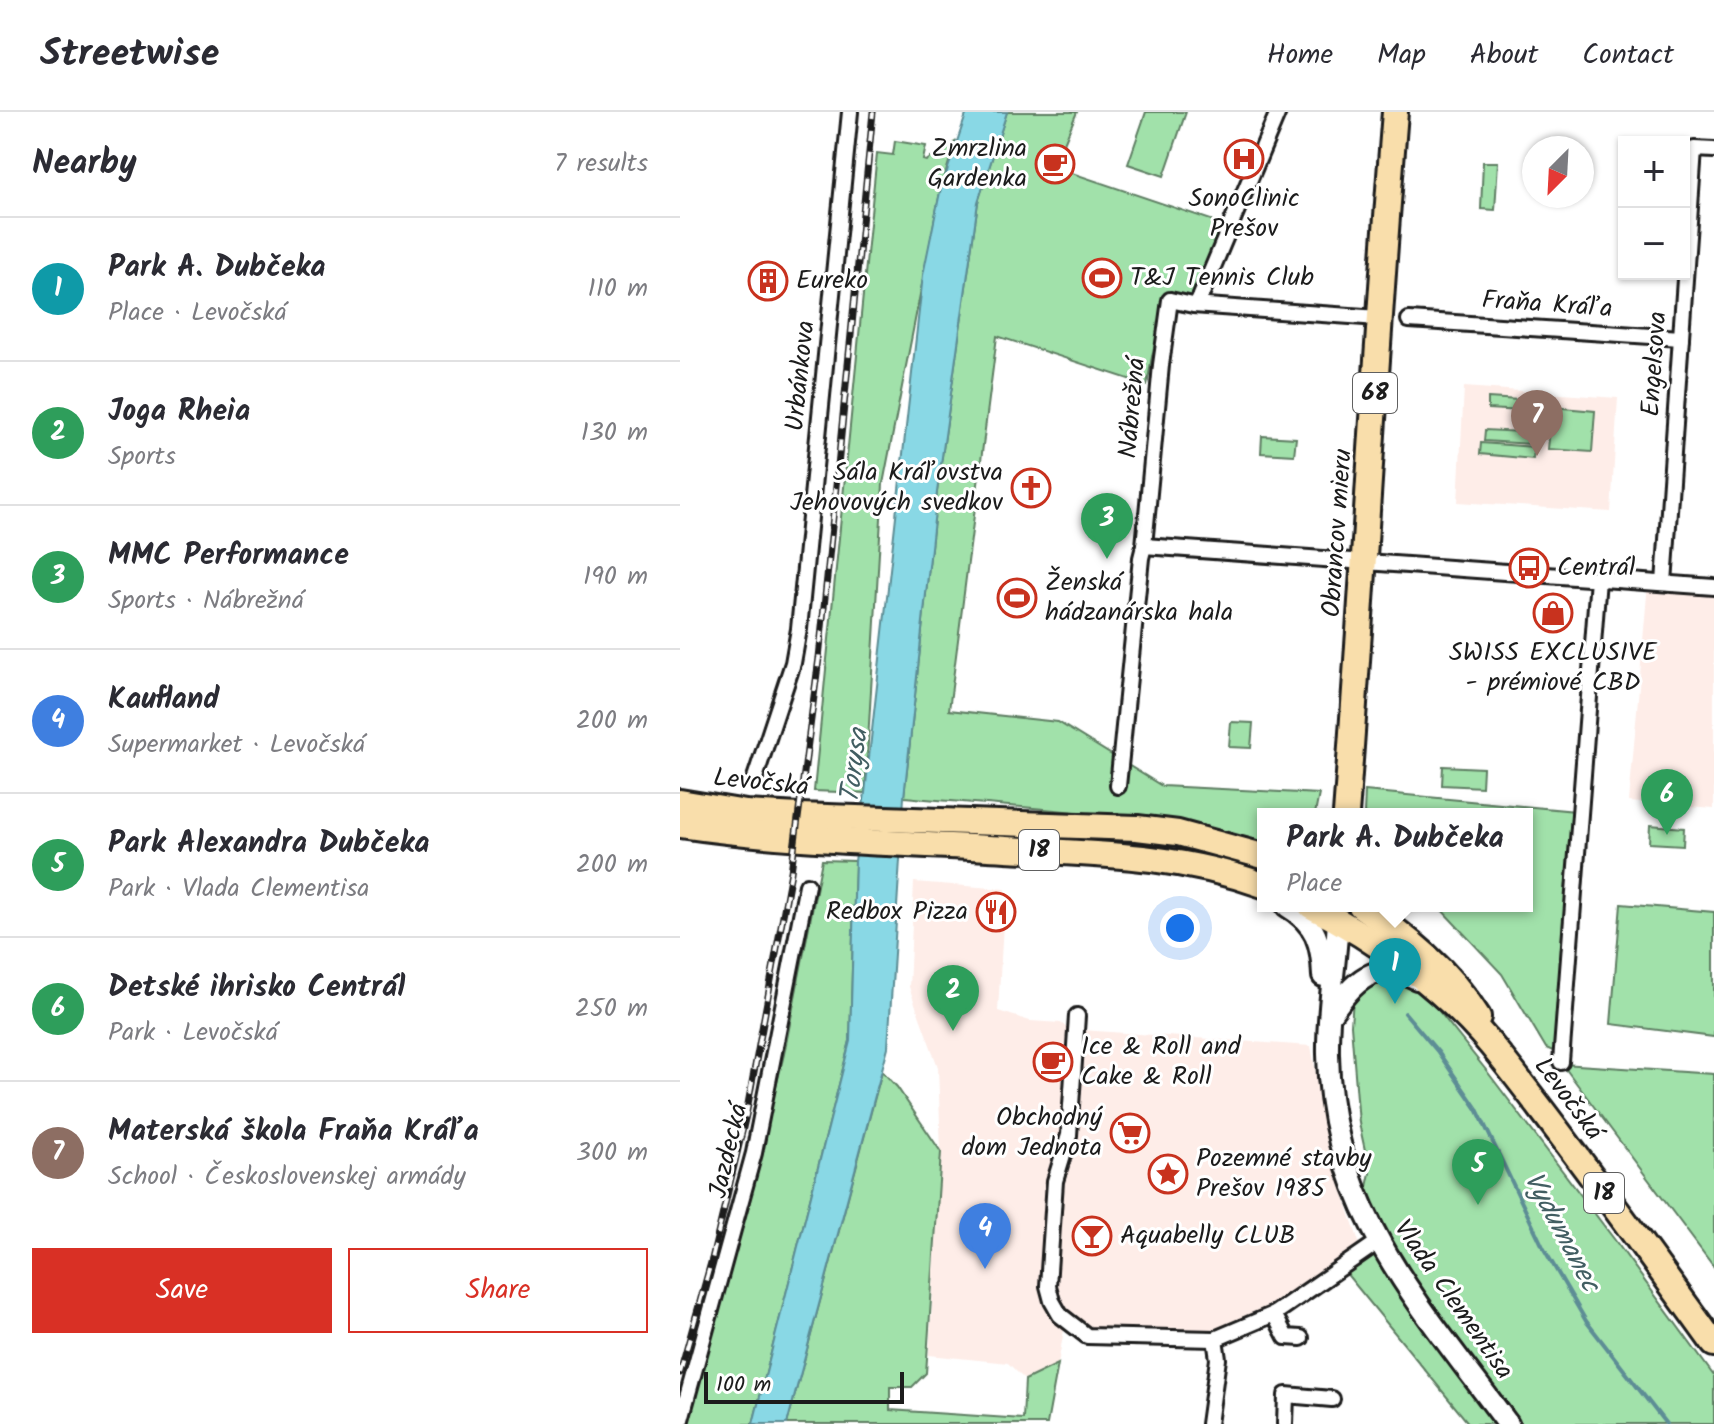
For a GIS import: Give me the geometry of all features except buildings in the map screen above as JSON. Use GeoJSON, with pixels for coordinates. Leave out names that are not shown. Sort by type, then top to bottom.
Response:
{"type":"FeatureCollection","features":[{"type":"Feature","properties":{"kind":"main road","name":"Obrancov mieru"},"geometry":{"type":"LineString","coordinates":[[1348,808],[1395,112]]}},
{"type":"Feature","properties":{"kind":"main road","name":"68"},"geometry":{"type":"LineString","coordinates":[[1329,808],[1349,769]]}},
{"type":"Feature","properties":{"kind":"main road","name":"Levočská"},"geometry":{"type":"LineString","coordinates":[[680,802],[837,829]]}},
{"type":"Feature","properties":{"kind":"main road","name":"Levočská"},"geometry":{"type":"LineString","coordinates":[[680,825],[759,835],[837,829]]}},
{"type":"Feature","properties":{"kind":"main road","name":"18"},"geometry":{"type":"LineString","coordinates":[[922,833],[1137,828],[1178,833],[1257,854]]}},
{"type":"Feature","properties":{"kind":"main road","name":"18"},"geometry":{"type":"LineString","coordinates":[[837,829],[922,833],[1158,858],[1217,870],[1257,883]]}},
{"type":"Feature","properties":{"kind":"main road","name":"Levočská"},"geometry":{"type":"LineString","coordinates":[[1369,912],[1400,934],[1491,1044],[1714,1344]]}},
{"type":"Feature","properties":{"kind":"main road"},"geometry":{"type":"LineString","coordinates":[[1392,912],[1426,943],[1442,984]]}},
{"type":"Feature","properties":{"kind":"main road","name":"Levočská"},"geometry":{"type":"LineString","coordinates":[[1338,913],[1376,944],[1442,984]]}},
{"type":"Feature","properties":{"kind":"street","name":"Urbánkova"},"geometry":{"type":"LineString","coordinates":[[754,781],[793,663],[799,629],[850,112]]}},
{"type":"Feature","properties":{"kind":"street"},"geometry":{"type":"LineString","coordinates":[[1197,305],[1278,112]]}},
{"type":"Feature","properties":{"kind":"street","name":"Engelsova"},"geometry":{"type":"LineString","coordinates":[[1664,583],[1694,149],[1714,150]]}},
{"type":"Feature","properties":{"kind":"street","name":"Nábrežná"},"geometry":{"type":"LineString","coordinates":[[1118,786],[1170,300],[1197,305],[1379,318]]}},
{"type":"Feature","properties":{"kind":"street","name":"Fraňa Kráľa"},"geometry":{"type":"LineString","coordinates":[[1409,320],[1681,338]]}},
{"type":"Feature","properties":{"kind":"street"},"geometry":{"type":"LineString","coordinates":[[1144,546],[1714,587]]}},
{"type":"Feature","properties":{"kind":"street","name":"Levočská"},"geometry":{"type":"LineString","coordinates":[[1561,1062],[1598,579]]}},
{"type":"Feature","properties":{"kind":"street"},"geometry":{"type":"LineString","coordinates":[[1158,858],[1257,893]]}},
{"type":"Feature","properties":{"kind":"street","name":"Jazdecká"},"geometry":{"type":"LineString","coordinates":[[680,1423],[754,1153],[807,885]]}},
{"type":"Feature","properties":{"kind":"street"},"geometry":{"type":"LineString","coordinates":[[1296,912],[1307,919],[1317,934],[1330,1015]]}},
{"type":"Feature","properties":{"kind":"street","name":"Vlada Clementisa"},"geometry":{"type":"LineString","coordinates":[[1338,913],[1328,1052],[1334,1114],[1349,1177],[1390,1262],[1508,1424]]}},
{"type":"Feature","properties":{"kind":"street"},"geometry":{"type":"LineString","coordinates":[[1330,1015],[1360,979],[1383,970],[1401,971],[1442,984]]}},
{"type":"Feature","properties":{"kind":"street"},"geometry":{"type":"LineString","coordinates":[[1077,1016],[1069,1135],[1055,1181],[1048,1286],[1060,1315],[1087,1336],[1215,1339],[1274,1314],[1378,1242]]}},
{"type":"Feature","properties":{"kind":"street"},"geometry":{"type":"LineString","coordinates":[[1274,1314],[1286,1337],[1301,1338]]}},
{"type":"Feature","properties":{"kind":"street"},"geometry":{"type":"LineString","coordinates":[[1209,1424],[1218,1359],[1215,1339]]}},
{"type":"Feature","properties":{"kind":"street"},"geometry":{"type":"LineString","coordinates":[[1285,1424],[1286,1395],[1332,1399]]}},
{"type":"Feature","properties":{"kind":"shaded area"},"geometry":{"type":"Polygon","coordinates":[[[1464,387],[1618,398],[1611,512],[1458,502],[1464,387]]]}},
{"type":"Feature","properties":{"kind":"shaded area"},"geometry":{"type":"Polygon","coordinates":[[[1648,583],[1714,588],[1714,809],[1629,802],[1648,583]]]}},
{"type":"Feature","properties":{"kind":"shaded area"},"geometry":{"type":"Polygon","coordinates":[[[914,882],[1005,889],[998,1011],[1030,1021],[1061,1023],[1068,1029],[1311,1046],[1332,1160],[1359,1242],[1345,1272],[1217,1342],[1092,1334],[1067,1313],[1058,1364],[1025,1380],[1008,1363],[929,1355],[941,1152],[938,1067],[909,987],[914,882]]]}},
{"type":"Feature","properties":{"kind":"green space"},"geometry":{"type":"Polygon","coordinates":[[[1007,112],[1077,112],[1054,167],[1226,225],[1188,309],[1176,311],[1161,326],[1153,349],[1147,385],[997,336],[949,710],[1058,722],[1162,786],[1319,794],[1316,808],[1257,808],[1257,841],[1130,818],[904,797],[937,492],[978,202],[1007,112]]]}},
{"type":"Feature","properties":{"kind":"green space"},"geometry":{"type":"Polygon","coordinates":[[[1146,112],[1186,112],[1164,176],[1128,164],[1146,112]]]}},
{"type":"Feature","properties":{"kind":"green space"},"geometry":{"type":"Polygon","coordinates":[[[895,141],[926,146],[923,160],[926,161],[955,142],[940,192],[883,484],[865,793],[814,791],[877,153],[893,155],[895,141]]]}},
{"type":"Feature","properties":{"kind":"green space"},"geometry":{"type":"Polygon","coordinates":[[[1483,162],[1498,162],[1495,210],[1481,209],[1483,162]]]}},
{"type":"Feature","properties":{"kind":"green space"},"geometry":{"type":"Polygon","coordinates":[[[1488,398],[1534,401],[1532,444],[1484,441],[1485,430],[1522,432],[1523,411],[1488,409],[1488,398]]]}},
{"type":"Feature","properties":{"kind":"green space"},"geometry":{"type":"Polygon","coordinates":[[[1552,407],[1595,411],[1592,452],[1548,449],[1552,407]]]}},
{"type":"Feature","properties":{"kind":"green space"},"geometry":{"type":"Polygon","coordinates":[[[1262,436],[1296,438],[1294,455],[1261,453],[1262,436]]]}},
{"type":"Feature","properties":{"kind":"green space"},"geometry":{"type":"Polygon","coordinates":[[[1481,443],[1534,447],[1533,459],[1480,454],[1481,443]]]}},
{"type":"Feature","properties":{"kind":"green space"},"geometry":{"type":"Polygon","coordinates":[[[1231,722],[1253,723],[1251,748],[1229,747],[1231,722]]]}},
{"type":"Feature","properties":{"kind":"green space"},"geometry":{"type":"Polygon","coordinates":[[[1443,766],[1483,768],[1482,787],[1442,785],[1443,766]]]}},
{"type":"Feature","properties":{"kind":"green space"},"geometry":{"type":"Polygon","coordinates":[[[1365,791],[1575,811],[1555,1052],[1546,1048],[1502,974],[1444,912],[1533,912],[1533,808],[1364,808],[1365,791]]]}},
{"type":"Feature","properties":{"kind":"green space"},"geometry":{"type":"Polygon","coordinates":[[[1650,825],[1684,828],[1683,845],[1649,843],[1650,825]]]}},
{"type":"Feature","properties":{"kind":"green space"},"geometry":{"type":"Polygon","coordinates":[[[822,860],[855,861],[850,1041],[753,1424],[683,1424],[744,1219],[784,1054],[822,860]]]}},
{"type":"Feature","properties":{"kind":"green space"},"geometry":{"type":"Polygon","coordinates":[[[1621,904],[1714,912],[1714,1037],[1611,1024],[1621,904]]]}},
{"type":"Feature","properties":{"kind":"green space"},"geometry":{"type":"Polygon","coordinates":[[[1374,981],[1404,981],[1426,995],[1486,1070],[1714,1376],[1714,1424],[1469,1424],[1345,1272],[1392,1242],[1372,1214],[1365,1196],[1370,1173],[1359,1123],[1351,1025],[1353,999],[1374,981]]]}},
{"type":"Feature","properties":{"kind":"green space"},"geometry":{"type":"Polygon","coordinates":[[[1562,1064],[1714,1074],[1714,1267],[1562,1064]]]}},
{"type":"Feature","properties":{"kind":"green space"},"geometry":{"type":"Polygon","coordinates":[[[882,1071],[897,1087],[941,1152],[926,1373],[912,1387],[890,1387],[890,1410],[1023,1419],[1025,1380],[1058,1364],[1047,1424],[787,1424],[882,1071]]]}},
{"type":"Feature","properties":{"kind":"water"},"geometry":{"type":"Polygon","coordinates":[[[967,112],[1007,112],[978,202],[937,492],[904,797],[888,1047],[787,1424],[753,1424],[850,1041],[855,861],[923,275],[940,192],[967,112]]]}},
{"type":"Feature","properties":{"kind":"waterway","name":"Vydumanec"},"geometry":{"type":"LineString","coordinates":[[1405,1013],[1438,1052],[1477,1109],[1544,1249],[1586,1321],[1666,1424]]}},
{"type":"Feature","properties":{"kind":"railway"},"geometry":{"type":"LineString","coordinates":[[680,1373],[712,1259],[746,1115],[791,872],[819,658],[873,112]]}},
{"type":"Feature","properties":{"kind":"place","name":"SonoClinic Prešov"},"geometry":{"type":"Point","coordinates":[1244,159]}},
{"type":"Feature","properties":{"kind":"place","name":"Zmrzlina Gardenka"},"geometry":{"type":"Point","coordinates":[1055,164]}},
{"type":"Feature","properties":{"kind":"place","name":"T&J Tennis Club"},"geometry":{"type":"Point","coordinates":[1102,278]}},
{"type":"Feature","properties":{"kind":"place","name":"Eureko"},"geometry":{"type":"Point","coordinates":[768,281]}},
{"type":"Feature","properties":{"kind":"place","name":"Materská škola Fraňa Kráľa"},"geometry":{"type":"Point","coordinates":[1537,456]}},
{"type":"Feature","properties":{"kind":"place","name":"Sála Kráľovstva Jehovových svedkov"},"geometry":{"type":"Point","coordinates":[1031,488]}},
{"type":"Feature","properties":{"kind":"place","name":"MMC Performance"},"geometry":{"type":"Point","coordinates":[1107,559]}},
{"type":"Feature","properties":{"kind":"place","name":"Centrál"},"geometry":{"type":"Point","coordinates":[1529,568]}},
{"type":"Feature","properties":{"kind":"place","name":"Ženská hádzanárska hala"},"geometry":{"type":"Point","coordinates":[1017,598]}},
{"type":"Feature","properties":{"kind":"place","name":"SWISS EXCLUSIVE - prémiové CBD"},"geometry":{"type":"Point","coordinates":[1553,613]}},
{"type":"Feature","properties":{"kind":"place","name":"Detské ihrisko Centrál"},"geometry":{"type":"Point","coordinates":[1667,835]}},
{"type":"Feature","properties":{"kind":"place","name":"Redbox Pizza"},"geometry":{"type":"Point","coordinates":[996,912]}},
{"type":"Feature","properties":{"kind":"place","name":"Park A. Dubčeka"},"geometry":{"type":"Point","coordinates":[1395,1004]}},
{"type":"Feature","properties":{"kind":"place","name":"Joga Rheia"},"geometry":{"type":"Point","coordinates":[953,1031]}},
{"type":"Feature","properties":{"kind":"place","name":"Ice & Roll and Cake & Roll"},"geometry":{"type":"Point","coordinates":[1053,1062]}},
{"type":"Feature","properties":{"kind":"place","name":"Obchodný dom Jednota"},"geometry":{"type":"Point","coordinates":[1130,1133]}},
{"type":"Feature","properties":{"kind":"place","name":"Pozemné stavby Prešov 1985"},"geometry":{"type":"Point","coordinates":[1168,1174]}},
{"type":"Feature","properties":{"kind":"place","name":"Park Alexandra Dubčeka"},"geometry":{"type":"Point","coordinates":[1478,1205]}},
{"type":"Feature","properties":{"kind":"place","name":"Aquabelly CLUB"},"geometry":{"type":"Point","coordinates":[1092,1236]}},
{"type":"Feature","properties":{"kind":"place","name":"Kaufland"},"geometry":{"type":"Point","coordinates":[985,1269]}},
{"type":"Feature","properties":{"kind":"water label","name":"Torysa"},"geometry":{"type":"Point","coordinates":[855,766]}}]}
